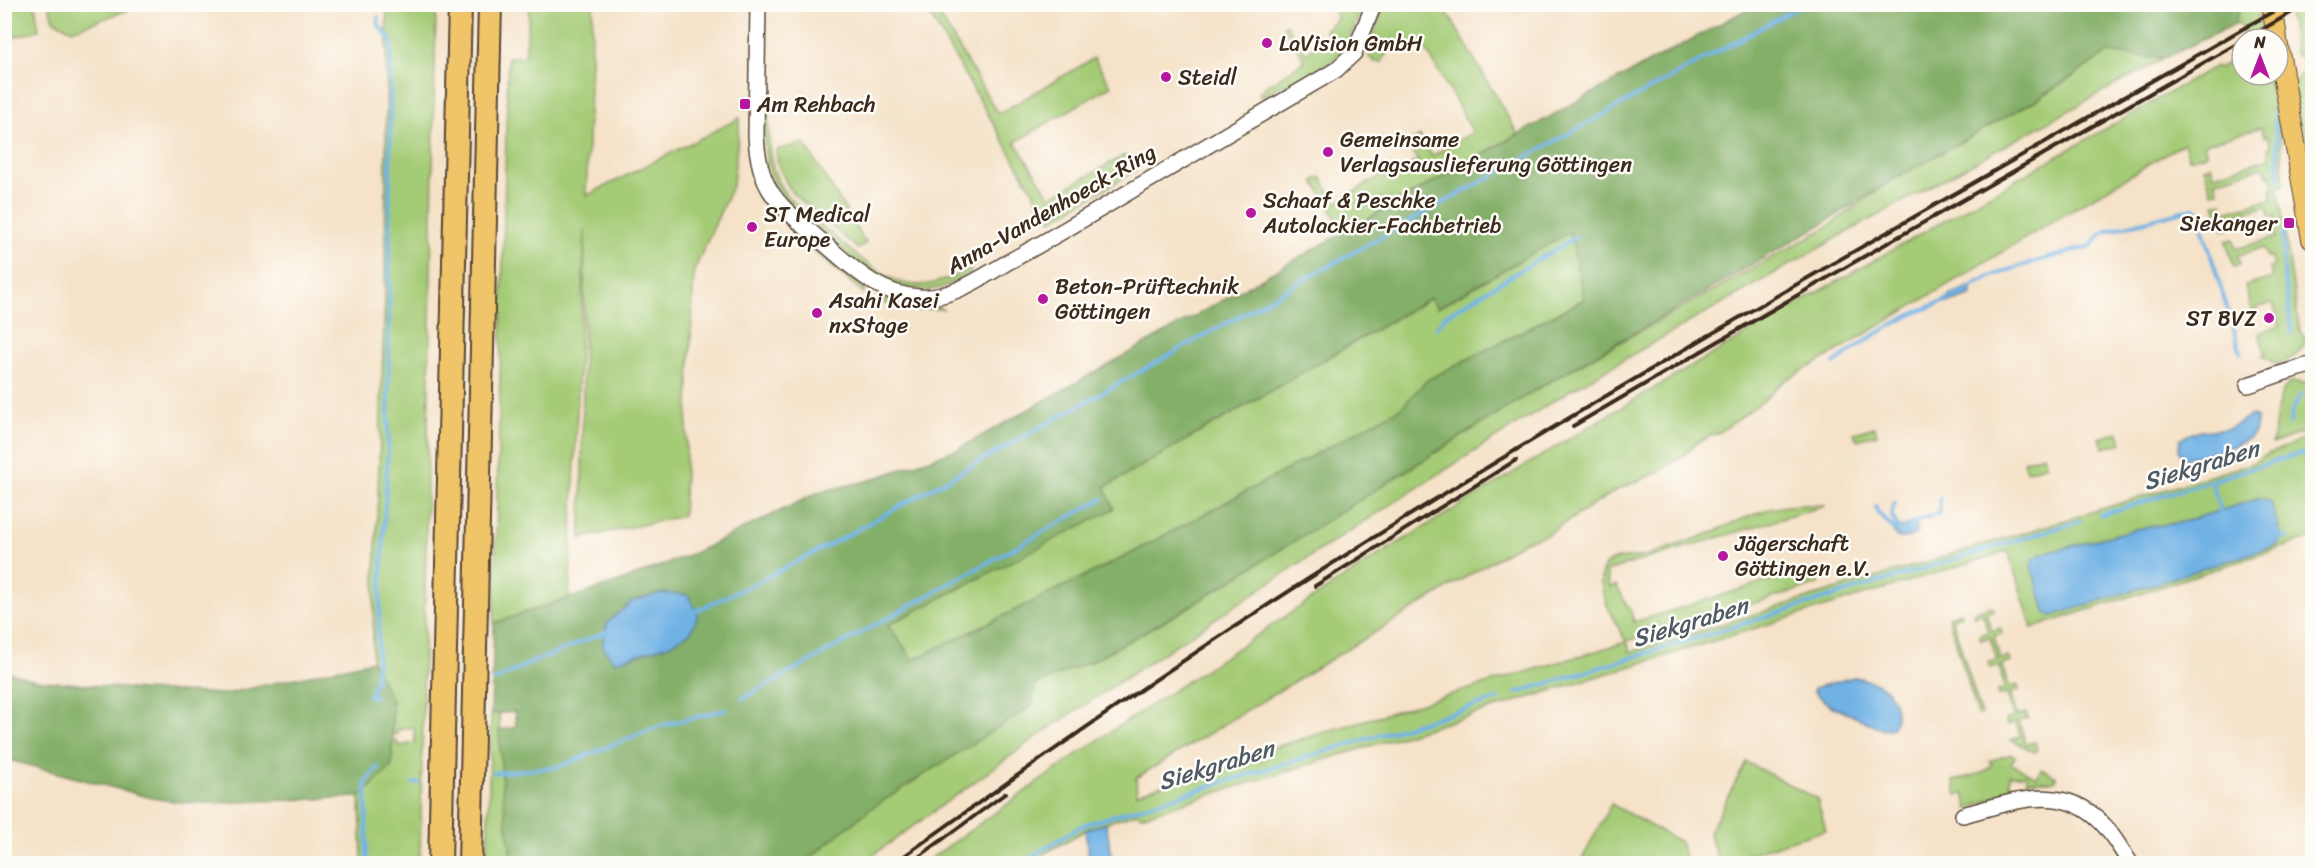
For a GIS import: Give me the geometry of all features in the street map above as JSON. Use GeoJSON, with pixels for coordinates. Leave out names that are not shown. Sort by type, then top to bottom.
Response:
{"type":"FeatureCollection","features":[{"type":"Feature","properties":{"kind":"highway"},"geometry":{"type":"LineString","coordinates":[[440,864],[460,4]]}},
{"type":"Feature","properties":{"kind":"highway"},"geometry":{"type":"LineString","coordinates":[[470,864],[490,4]]}},
{"type":"Feature","properties":{"kind":"main road"},"geometry":{"type":"LineString","coordinates":[[2272,4],[2275,27]]}},
{"type":"Feature","properties":{"kind":"main road"},"geometry":{"type":"LineString","coordinates":[[2285,87],[2313,239]]}},
{"type":"Feature","properties":{"kind":"street","name":"Anna-Vandenhoeck-Ring"},"geometry":{"type":"LineString","coordinates":[[758,4],[756,136],[757,158],[765,184],[772,196],[786,211],[865,278],[898,294],[921,298],[949,293],[1034,248],[1336,70],[1354,53],[1374,4]]}},
{"type":"Feature","properties":{"kind":"street"},"geometry":{"type":"LineString","coordinates":[[2248,385],[2293,369],[2313,365]]}},
{"type":"Feature","properties":{"kind":"street"},"geometry":{"type":"LineString","coordinates":[[1963,816],[2018,799],[2061,800],[2096,817],[2108,830],[2131,864]]}},
{"type":"Feature","properties":{"kind":"green space"},"geometry":{"type":"Polygon","coordinates":[[[5,4],[35,5],[39,30],[5,40],[5,4]]]}},
{"type":"Feature","properties":{"kind":"green space"},"geometry":{"type":"Polygon","coordinates":[[[49,4],[143,5],[72,30],[53,20],[49,4]]]}},
{"type":"Feature","properties":{"kind":"green space"},"geometry":{"type":"Polygon","coordinates":[[[387,5],[436,5],[420,863],[362,863],[360,797],[392,766],[392,741],[397,741],[398,746],[415,743],[414,727],[397,730],[397,735],[392,736],[392,702],[372,661],[385,298],[387,5]]]}},
{"type":"Feature","properties":{"kind":"green space"},"geometry":{"type":"Polygon","coordinates":[[[530,5],[593,5],[586,196],[740,118],[733,184],[694,271],[683,516],[581,538],[585,230],[569,598],[494,623],[508,57],[525,57],[530,5]]]}},
{"type":"Feature","properties":{"kind":"green space"},"geometry":{"type":"Polygon","coordinates":[[[924,5],[943,5],[936,9],[998,114],[1094,58],[1111,86],[1015,142],[1050,197],[1123,156],[1128,156],[1137,170],[1052,220],[1041,210],[1034,193],[924,5]]]}},
{"type":"Feature","properties":{"kind":"green space"},"geometry":{"type":"Polygon","coordinates":[[[1331,5],[1363,5],[1350,36],[1338,55],[1293,88],[1282,85],[1261,97],[1259,93],[1265,87],[1305,61],[1283,26],[1286,24],[1306,53],[1329,38],[1325,30],[1338,18],[1331,5]]]}},
{"type":"Feature","properties":{"kind":"green space"},"geometry":{"type":"Polygon","coordinates":[[[1385,5],[1443,5],[1518,134],[1344,232],[1314,181],[1321,177],[1336,203],[1382,175],[1385,179],[1418,160],[1408,143],[1420,136],[1432,156],[1473,132],[1424,46],[1392,42],[1382,62],[1375,62],[1369,57],[1368,48],[1385,5]]]}},
{"type":"Feature","properties":{"kind":"green space"},"geometry":{"type":"Polygon","coordinates":[[[1755,5],[2240,5],[2235,24],[2163,59],[2109,52],[2036,100],[1892,180],[1824,223],[1540,387],[1184,610],[1092,661],[1034,685],[1032,706],[870,809],[803,863],[512,863],[503,796],[499,730],[516,727],[515,712],[491,714],[494,623],[618,582],[694,553],[819,492],[867,481],[958,449],[1576,102],[1755,5]],[[1570,232],[1437,308],[1430,298],[1105,487],[1114,509],[888,625],[913,660],[1132,553],[1401,408],[1427,380],[1584,300],[1570,232]]]}},
{"type":"Feature","properties":{"kind":"green space"},"geometry":{"type":"Polygon","coordinates":[[[2240,5],[2256,5],[2261,27],[2240,27],[2239,23],[2235,24],[2240,5]]]}},
{"type":"Feature","properties":{"kind":"green space"},"geometry":{"type":"Polygon","coordinates":[[[2288,5],[2311,5],[2311,55],[2301,57],[2295,54],[2288,5]]]}},
{"type":"Feature","properties":{"kind":"green space"},"geometry":{"type":"Polygon","coordinates":[[[2109,52],[2163,59],[1833,240],[1569,391],[1309,557],[1045,731],[862,863],[803,864],[870,809],[1034,685],[1092,661],[1184,610],[1540,387],[1827,227],[1892,180],[2036,100],[2109,52]]]}},
{"type":"Feature","properties":{"kind":"green space"},"geometry":{"type":"Polygon","coordinates":[[[2230,59],[2230,87],[2271,87],[2271,96],[2277,92],[2284,185],[2278,186],[2300,332],[2306,338],[2296,356],[2276,364],[2262,356],[2266,355],[2259,333],[2280,326],[2273,303],[2256,308],[2257,312],[2253,313],[2245,286],[2273,278],[2270,268],[2274,266],[2271,256],[2267,257],[2264,248],[2238,255],[2240,265],[2234,267],[2226,241],[2233,239],[2236,249],[2276,237],[2273,227],[2277,226],[2274,215],[2270,216],[2267,206],[2227,218],[2229,228],[2223,230],[2215,204],[2222,202],[2225,212],[2273,198],[2271,188],[2274,186],[2271,175],[2267,176],[2264,167],[2216,181],[2218,191],[2212,193],[2204,167],[2211,165],[2214,175],[2270,158],[2268,148],[2271,147],[2268,136],[2264,137],[2261,127],[2204,144],[2207,154],[2189,159],[2184,143],[1784,381],[1763,401],[1720,432],[1697,442],[1683,456],[1663,470],[1615,491],[1546,535],[1525,541],[1136,778],[1137,794],[1225,762],[1626,642],[1612,617],[1602,587],[1603,569],[1610,561],[1645,556],[1778,507],[1825,506],[1606,571],[1610,587],[1616,585],[1634,622],[1797,572],[1818,580],[1819,584],[1627,641],[1630,652],[2253,463],[2263,456],[2312,436],[2312,538],[2032,628],[2008,551],[1141,816],[1137,813],[1089,828],[1028,863],[923,864],[1092,744],[1374,558],[1590,426],[1806,299],[2216,66],[2219,68],[2230,59]]]}},
{"type":"Feature","properties":{"kind":"green space"},"geometry":{"type":"Polygon","coordinates":[[[2312,66],[2312,173],[2292,88],[2299,76],[2312,66]]]}},
{"type":"Feature","properties":{"kind":"green space"},"geometry":{"type":"Polygon","coordinates":[[[763,108],[768,108],[770,154],[775,175],[787,196],[863,260],[892,279],[919,285],[934,283],[971,268],[970,274],[941,288],[928,290],[900,288],[872,274],[790,205],[781,193],[769,171],[766,160],[763,108]]]}},
{"type":"Feature","properties":{"kind":"green space"},"geometry":{"type":"Polygon","coordinates":[[[804,143],[866,243],[858,249],[792,193],[778,166],[776,150],[804,143]]]}},
{"type":"Feature","properties":{"kind":"green space"},"geometry":{"type":"Polygon","coordinates":[[[1570,231],[1584,299],[1427,380],[1401,408],[1132,553],[913,660],[888,625],[1113,509],[1104,488],[1431,298],[1438,308],[1570,231]]]}},
{"type":"Feature","properties":{"kind":"green space"},"geometry":{"type":"Polygon","coordinates":[[[815,246],[865,288],[864,293],[811,249],[815,246]]]}},
{"type":"Feature","properties":{"kind":"green space"},"geometry":{"type":"Polygon","coordinates":[[[884,298],[903,304],[935,305],[942,309],[902,309],[879,301],[884,298]]]}},
{"type":"Feature","properties":{"kind":"green space"},"geometry":{"type":"Polygon","coordinates":[[[2290,382],[2301,382],[2312,387],[2312,429],[2272,444],[2278,404],[2290,382]]]}},
{"type":"Feature","properties":{"kind":"green space"},"geometry":{"type":"Polygon","coordinates":[[[1875,427],[1877,434],[1857,440],[1854,433],[1875,427]]]}},
{"type":"Feature","properties":{"kind":"green space"},"geometry":{"type":"Polygon","coordinates":[[[2119,432],[2122,443],[2103,448],[2100,438],[2119,432]]]}},
{"type":"Feature","properties":{"kind":"green space"},"geometry":{"type":"Polygon","coordinates":[[[2043,455],[2047,465],[2027,471],[2024,461],[2043,455]]]}},
{"type":"Feature","properties":{"kind":"green space"},"geometry":{"type":"Polygon","coordinates":[[[1990,606],[1995,610],[1986,613],[1992,631],[2001,628],[2002,634],[1994,636],[2000,659],[2009,657],[2011,662],[2002,665],[2009,687],[2018,685],[2019,690],[2011,693],[2017,716],[2026,713],[2028,718],[2019,721],[2026,744],[2035,742],[2037,749],[2035,752],[2011,740],[2020,736],[2016,722],[2007,725],[2005,720],[2014,717],[2007,694],[1998,696],[1997,692],[2005,688],[1999,666],[1990,668],[1988,663],[1997,660],[1990,637],[1981,640],[1980,635],[1988,632],[1983,614],[1973,615],[1976,611],[1990,606]]]}},
{"type":"Feature","properties":{"kind":"green space"},"geometry":{"type":"Polygon","coordinates":[[[1961,612],[1962,615],[1952,618],[1981,714],[1978,715],[1948,616],[1961,612]]]}},
{"type":"Feature","properties":{"kind":"green space"},"geometry":{"type":"Polygon","coordinates":[[[372,661],[392,702],[392,766],[360,797],[210,803],[178,802],[152,798],[5,759],[5,671],[35,680],[142,690],[225,694],[372,661]]]}},
{"type":"Feature","properties":{"kind":"green space"},"geometry":{"type":"Polygon","coordinates":[[[499,713],[503,796],[512,863],[487,864],[491,714],[499,713]]]}},
{"type":"Feature","properties":{"kind":"green space"},"geometry":{"type":"Polygon","coordinates":[[[2011,754],[2015,756],[2011,764],[2037,777],[2041,769],[2057,777],[2055,781],[2027,781],[2026,775],[2010,775],[2010,785],[2017,785],[2017,787],[1968,809],[1964,794],[1957,795],[1953,781],[1985,772],[1992,764],[1989,761],[2011,754]]]}},
{"type":"Feature","properties":{"kind":"green space"},"geometry":{"type":"Polygon","coordinates":[[[1746,762],[1817,799],[1826,830],[1719,863],[1709,833],[1746,762]]]}},
{"type":"Feature","properties":{"kind":"green space"},"geometry":{"type":"Polygon","coordinates":[[[1611,804],[1680,842],[1687,863],[1580,863],[1611,804]]]}},
{"type":"Feature","properties":{"kind":"water"},"geometry":{"type":"Polygon","coordinates":[[[1972,287],[1972,295],[1950,303],[1943,303],[1952,294],[1972,287]]]}},
{"type":"Feature","properties":{"kind":"water"},"geometry":{"type":"Polygon","coordinates":[[[2252,415],[2257,417],[2256,426],[2254,433],[2247,440],[2184,459],[2181,455],[2180,440],[2192,432],[2230,428],[2252,415]]]}},
{"type":"Feature","properties":{"kind":"water"},"geometry":{"type":"Polygon","coordinates":[[[2257,499],[2270,501],[2281,534],[2281,541],[2278,545],[2052,616],[2046,613],[2031,566],[2034,558],[2136,529],[2183,522],[2257,499]]]}},
{"type":"Feature","properties":{"kind":"water"},"geometry":{"type":"Polygon","coordinates":[[[1914,522],[1918,530],[1915,535],[1900,539],[1896,537],[1893,531],[1914,522]]]}},
{"type":"Feature","properties":{"kind":"water"},"geometry":{"type":"Polygon","coordinates":[[[662,593],[688,595],[698,615],[690,633],[669,645],[614,662],[602,645],[607,623],[633,601],[662,593]]]}},
{"type":"Feature","properties":{"kind":"water"},"geometry":{"type":"Polygon","coordinates":[[[1854,677],[1875,682],[1893,699],[1896,717],[1892,728],[1884,730],[1829,705],[1813,691],[1814,688],[1854,677]]]}},
{"type":"Feature","properties":{"kind":"water"},"geometry":{"type":"Polygon","coordinates":[[[1106,823],[1113,863],[1090,863],[1085,830],[1106,823]]]}},
{"type":"Feature","properties":{"kind":"waterway"},"geometry":{"type":"LineString","coordinates":[[4,8],[18,4]]}},
{"type":"Feature","properties":{"kind":"waterway"},"geometry":{"type":"LineString","coordinates":[[691,613],[762,580],[850,534],[1307,278],[1804,4]]}},
{"type":"Feature","properties":{"kind":"waterway"},"geometry":{"type":"LineString","coordinates":[[375,696],[369,696],[376,680],[388,448],[391,40],[379,26],[378,17]]}},
{"type":"Feature","properties":{"kind":"waterway"},"geometry":{"type":"LineString","coordinates":[[2308,85],[2312,108]]}},
{"type":"Feature","properties":{"kind":"waterway"},"geometry":{"type":"LineString","coordinates":[[2274,100],[2279,180]]}},
{"type":"Feature","properties":{"kind":"waterway"},"geometry":{"type":"LineString","coordinates":[[1970,288],[2009,270],[2091,246],[2100,235],[2107,231],[2194,208],[2197,210],[2241,353]]}},
{"type":"Feature","properties":{"kind":"waterway"},"geometry":{"type":"LineString","coordinates":[[2283,233],[2283,263],[2292,333]]}},
{"type":"Feature","properties":{"kind":"waterway"},"geometry":{"type":"LineString","coordinates":[[1436,328],[1445,316],[1576,237]]}},
{"type":"Feature","properties":{"kind":"waterway"},"geometry":{"type":"LineString","coordinates":[[1834,364],[1888,327],[1948,300]]}},
{"type":"Feature","properties":{"kind":"waterway"},"geometry":{"type":"LineString","coordinates":[[2290,423],[2292,411],[2301,394]]}},
{"type":"Feature","properties":{"kind":"waterway","name":"Siekgraben"},"geometry":{"type":"LineString","coordinates":[[2100,515],[2312,450]]}},
{"type":"Feature","properties":{"kind":"waterway"},"geometry":{"type":"LineString","coordinates":[[2212,481],[2221,514]]}},
{"type":"Feature","properties":{"kind":"waterway"},"geometry":{"type":"LineString","coordinates":[[742,699],[1102,499]]}},
{"type":"Feature","properties":{"kind":"waterway"},"geometry":{"type":"LineString","coordinates":[[1910,524],[1939,513],[1940,499]]}},
{"type":"Feature","properties":{"kind":"waterway"},"geometry":{"type":"LineString","coordinates":[[1895,503],[1891,514],[1898,528]]}},
{"type":"Feature","properties":{"kind":"waterway"},"geometry":{"type":"LineString","coordinates":[[1876,507],[1877,512],[1895,530]]}},
{"type":"Feature","properties":{"kind":"waterway","name":"Siekgraben"},"geometry":{"type":"LineString","coordinates":[[1516,693],[2080,521]]}},
{"type":"Feature","properties":{"kind":"waterway"},"geometry":{"type":"LineString","coordinates":[[2277,538],[2288,537]]}},
{"type":"Feature","properties":{"kind":"waterway"},"geometry":{"type":"LineString","coordinates":[[494,681],[608,631]]}},
{"type":"Feature","properties":{"kind":"waterway","name":"Siekgraben"},"geometry":{"type":"LineString","coordinates":[[1019,864],[1083,825],[1498,699]]}},
{"type":"Feature","properties":{"kind":"waterway"},"geometry":{"type":"LineString","coordinates":[[494,773],[558,767],[660,726],[725,710]]}},
{"type":"Feature","properties":{"kind":"waterway"},"geometry":{"type":"LineString","coordinates":[[367,864],[366,783],[378,766]]}},
{"type":"Feature","properties":{"kind":"waterway"},"geometry":{"type":"LineString","coordinates":[[413,783],[418,783]]}},
{"type":"Feature","properties":{"kind":"railway"},"geometry":{"type":"LineString","coordinates":[[893,864],[1175,666],[1464,481],[1814,274],[2286,4]]}},
{"type":"Feature","properties":{"kind":"railway"},"geometry":{"type":"LineString","coordinates":[[2267,27],[2306,4]]}},
{"type":"Feature","properties":{"kind":"railway"},"geometry":{"type":"LineString","coordinates":[[1573,426],[2230,48]]}},
{"type":"Feature","properties":{"kind":"railway"},"geometry":{"type":"LineString","coordinates":[[1315,586],[1516,460]]}},
{"type":"Feature","properties":{"kind":"railway"},"geometry":{"type":"LineString","coordinates":[[909,864],[1006,793]]}},
{"type":"Feature","properties":{"kind":"place","name":"LaVision GmbH"},"geometry":{"type":"Point","coordinates":[1267,43]}},
{"type":"Feature","properties":{"kind":"place","name":"Steidl"},"geometry":{"type":"Point","coordinates":[1166,77]}},
{"type":"Feature","properties":{"kind":"place","name":"Am Rehbach"},"geometry":{"type":"Point","coordinates":[745,104]}},
{"type":"Feature","properties":{"kind":"place","name":"Gemeinsame Verlagsauslieferung Göttingen"},"geometry":{"type":"Point","coordinates":[1328,152]}},
{"type":"Feature","properties":{"kind":"place","name":"Schaaf & Peschke Autolackier-Fachbetrieb"},"geometry":{"type":"Point","coordinates":[1251,213]}},
{"type":"Feature","properties":{"kind":"place","name":"Siekanger"},"geometry":{"type":"Point","coordinates":[2289,223]}},
{"type":"Feature","properties":{"kind":"place","name":"ST Medical Europe"},"geometry":{"type":"Point","coordinates":[752,227]}},
{"type":"Feature","properties":{"kind":"place","name":"Beton-Prüftechnik Göttingen"},"geometry":{"type":"Point","coordinates":[1043,299]}},
{"type":"Feature","properties":{"kind":"place","name":"Asahi Kasei nxStage"},"geometry":{"type":"Point","coordinates":[817,313]}},
{"type":"Feature","properties":{"kind":"place","name":"ST BVZ"},"geometry":{"type":"Point","coordinates":[2269,318]}},
{"type":"Feature","properties":{"kind":"place","name":"Jägerschaft Göttingen e.V."},"geometry":{"type":"Point","coordinates":[1723,556]}}]}
